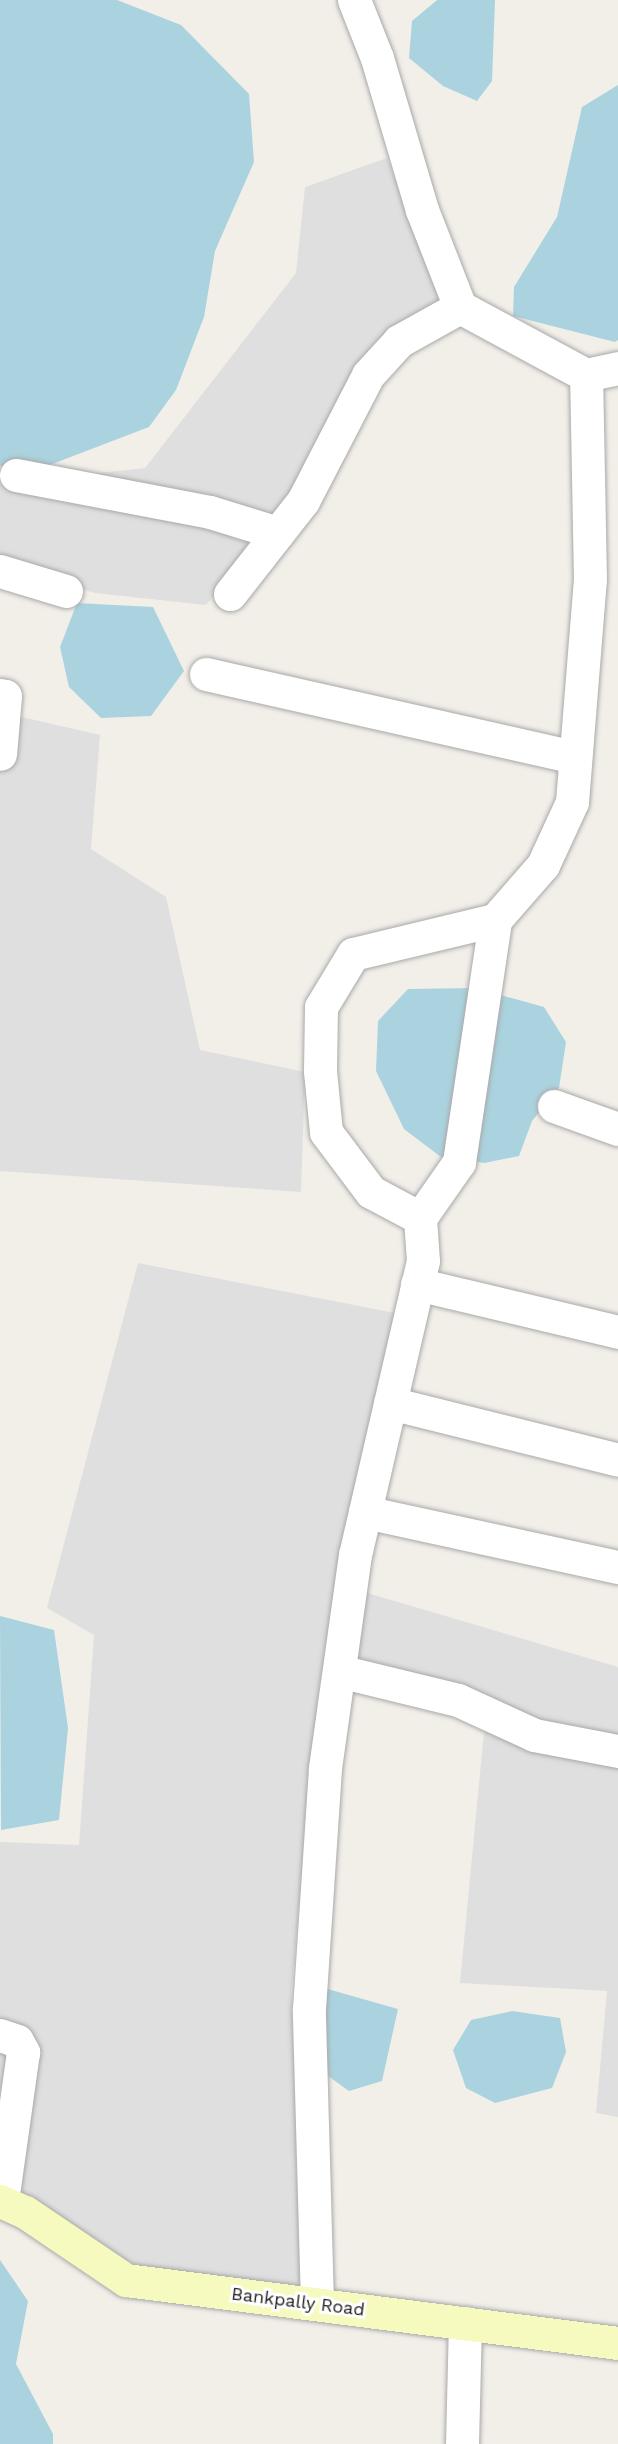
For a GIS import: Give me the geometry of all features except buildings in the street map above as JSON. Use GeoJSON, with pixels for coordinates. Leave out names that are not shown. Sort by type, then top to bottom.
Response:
{"type":"FeatureCollection","features":[{"type":"Feature","properties":{"kind":"street"},"geometry":{"type":"LineString","coordinates":[[354,0],[377,58],[422,210],[460,307],[586,375],[618,368]]}},
{"type":"Feature","properties":{"kind":"street"},"geometry":{"type":"LineString","coordinates":[[230,594],[303,501],[368,375],[399,341],[460,307]]}},
{"type":"Feature","properties":{"kind":"street"},"geometry":{"type":"LineString","coordinates":[[317,2304],[309,2009],[325,1768],[365,1512],[423,1261],[420,1218],[459,1162],[495,920],[543,865],[572,802],[590,580],[586,375]]}},
{"type":"Feature","properties":{"kind":"street"},"geometry":{"type":"LineString","coordinates":[[16,475],[210,512],[278,533]]}},
{"type":"Feature","properties":{"kind":"street"},"geometry":{"type":"LineString","coordinates":[[0,571],[66,591]]}},
{"type":"Feature","properties":{"kind":"street"},"geometry":{"type":"LineString","coordinates":[[206,674],[574,757]]}},
{"type":"Feature","properties":{"kind":"street"},"geometry":{"type":"LineString","coordinates":[[0,695],[5,696],[0,754]]}},
{"type":"Feature","properties":{"kind":"street"},"geometry":{"type":"LineString","coordinates":[[420,1218],[370,1192],[326,1132],[320,1071],[321,1007],[353,954],[495,920]]}},
{"type":"Feature","properties":{"kind":"street"},"geometry":{"type":"LineString","coordinates":[[554,1106],[618,1129]]}},
{"type":"Feature","properties":{"kind":"street"},"geometry":{"type":"LineString","coordinates":[[417,1284],[618,1332]]}},
{"type":"Feature","properties":{"kind":"street"},"geometry":{"type":"LineString","coordinates":[[390,1403],[618,1460]]}},
{"type":"Feature","properties":{"kind":"street"},"geometry":{"type":"LineString","coordinates":[[365,1512],[618,1567]]}},
{"type":"Feature","properties":{"kind":"street"},"geometry":{"type":"LineString","coordinates":[[339,1671],[458,1700],[534,1735],[618,1751]]}},
{"type":"Feature","properties":{"kind":"street"},"geometry":{"type":"LineString","coordinates":[[0,2035],[17,2041],[23,2052],[1,2201]]}},
{"type":"Feature","properties":{"kind":"street","name":"Bankpally Road"},"geometry":{"type":"LineString","coordinates":[[1,2201],[24,2212],[126,2280],[618,2343]]}},
{"type":"Feature","properties":{"kind":"street"},"geometry":{"type":"LineString","coordinates":[[462,2444],[465,2323]]}},
{"type":"Feature","properties":{"kind":"shaded area"},"geometry":{"type":"Polygon","coordinates":[[[387,158],[443,301],[375,342],[298,495],[206,605],[95,593],[0,564],[0,484],[145,468],[296,273],[305,187],[387,158]]]}},
{"type":"Feature","properties":{"kind":"shaded area"},"geometry":{"type":"Polygon","coordinates":[[[0,712],[100,735],[91,849],[166,897],[200,1050],[305,1072],[301,1192],[0,1171],[0,712]]]}},
{"type":"Feature","properties":{"kind":"shaded area"},"geometry":{"type":"Polygon","coordinates":[[[138,1263],[395,1313],[319,1687],[291,1993],[304,2295],[130,2266],[0,2187],[0,1842],[79,1845],[94,1635],[47,1608],[138,1263]]]}},
{"type":"Feature","properties":{"kind":"shaded area"},"geometry":{"type":"Polygon","coordinates":[[[364,1592],[618,1667],[618,2117],[596,2113],[607,1991],[460,1983],[487,1700],[357,1661],[364,1592]]]}},
{"type":"Feature","properties":{"kind":"water"},"geometry":{"type":"Polygon","coordinates":[[[0,0],[117,0],[181,25],[249,94],[254,162],[215,251],[204,317],[176,390],[149,427],[47,466],[0,466],[0,0]]]}},
{"type":"Feature","properties":{"kind":"water"},"geometry":{"type":"Polygon","coordinates":[[[437,0],[495,0],[492,81],[477,101],[443,86],[409,58],[412,21],[437,0]]]}},
{"type":"Feature","properties":{"kind":"water"},"geometry":{"type":"Polygon","coordinates":[[[618,85],[618,340],[615,342],[513,316],[514,287],[557,217],[582,107],[618,85]]]}},
{"type":"Feature","properties":{"kind":"water"},"geometry":{"type":"Polygon","coordinates":[[[77,603],[153,607],[184,671],[151,716],[101,718],[69,687],[60,647],[77,603]]]}},
{"type":"Feature","properties":{"kind":"water"},"geometry":{"type":"Polygon","coordinates":[[[475,988],[544,1007],[566,1042],[559,1088],[532,1121],[519,1156],[484,1163],[441,1157],[404,1129],[376,1071],[378,1021],[408,989],[475,988]]]}},
{"type":"Feature","properties":{"kind":"water"},"geometry":{"type":"Polygon","coordinates":[[[0,1616],[54,1630],[68,1728],[59,1820],[1,1830],[0,1616]]]}},
{"type":"Feature","properties":{"kind":"water"},"geometry":{"type":"Polygon","coordinates":[[[324,1988],[398,2009],[382,2081],[349,2091],[321,2071],[324,1988]]]}},
{"type":"Feature","properties":{"kind":"water"},"geometry":{"type":"Polygon","coordinates":[[[512,2011],[560,2018],[566,2052],[552,2088],[495,2103],[466,2088],[453,2050],[471,2020],[512,2011]]]}},
{"type":"Feature","properties":{"kind":"water"},"geometry":{"type":"Polygon","coordinates":[[[0,2260],[28,2301],[16,2364],[53,2434],[53,2444],[0,2444],[0,2260]]]}}]}
